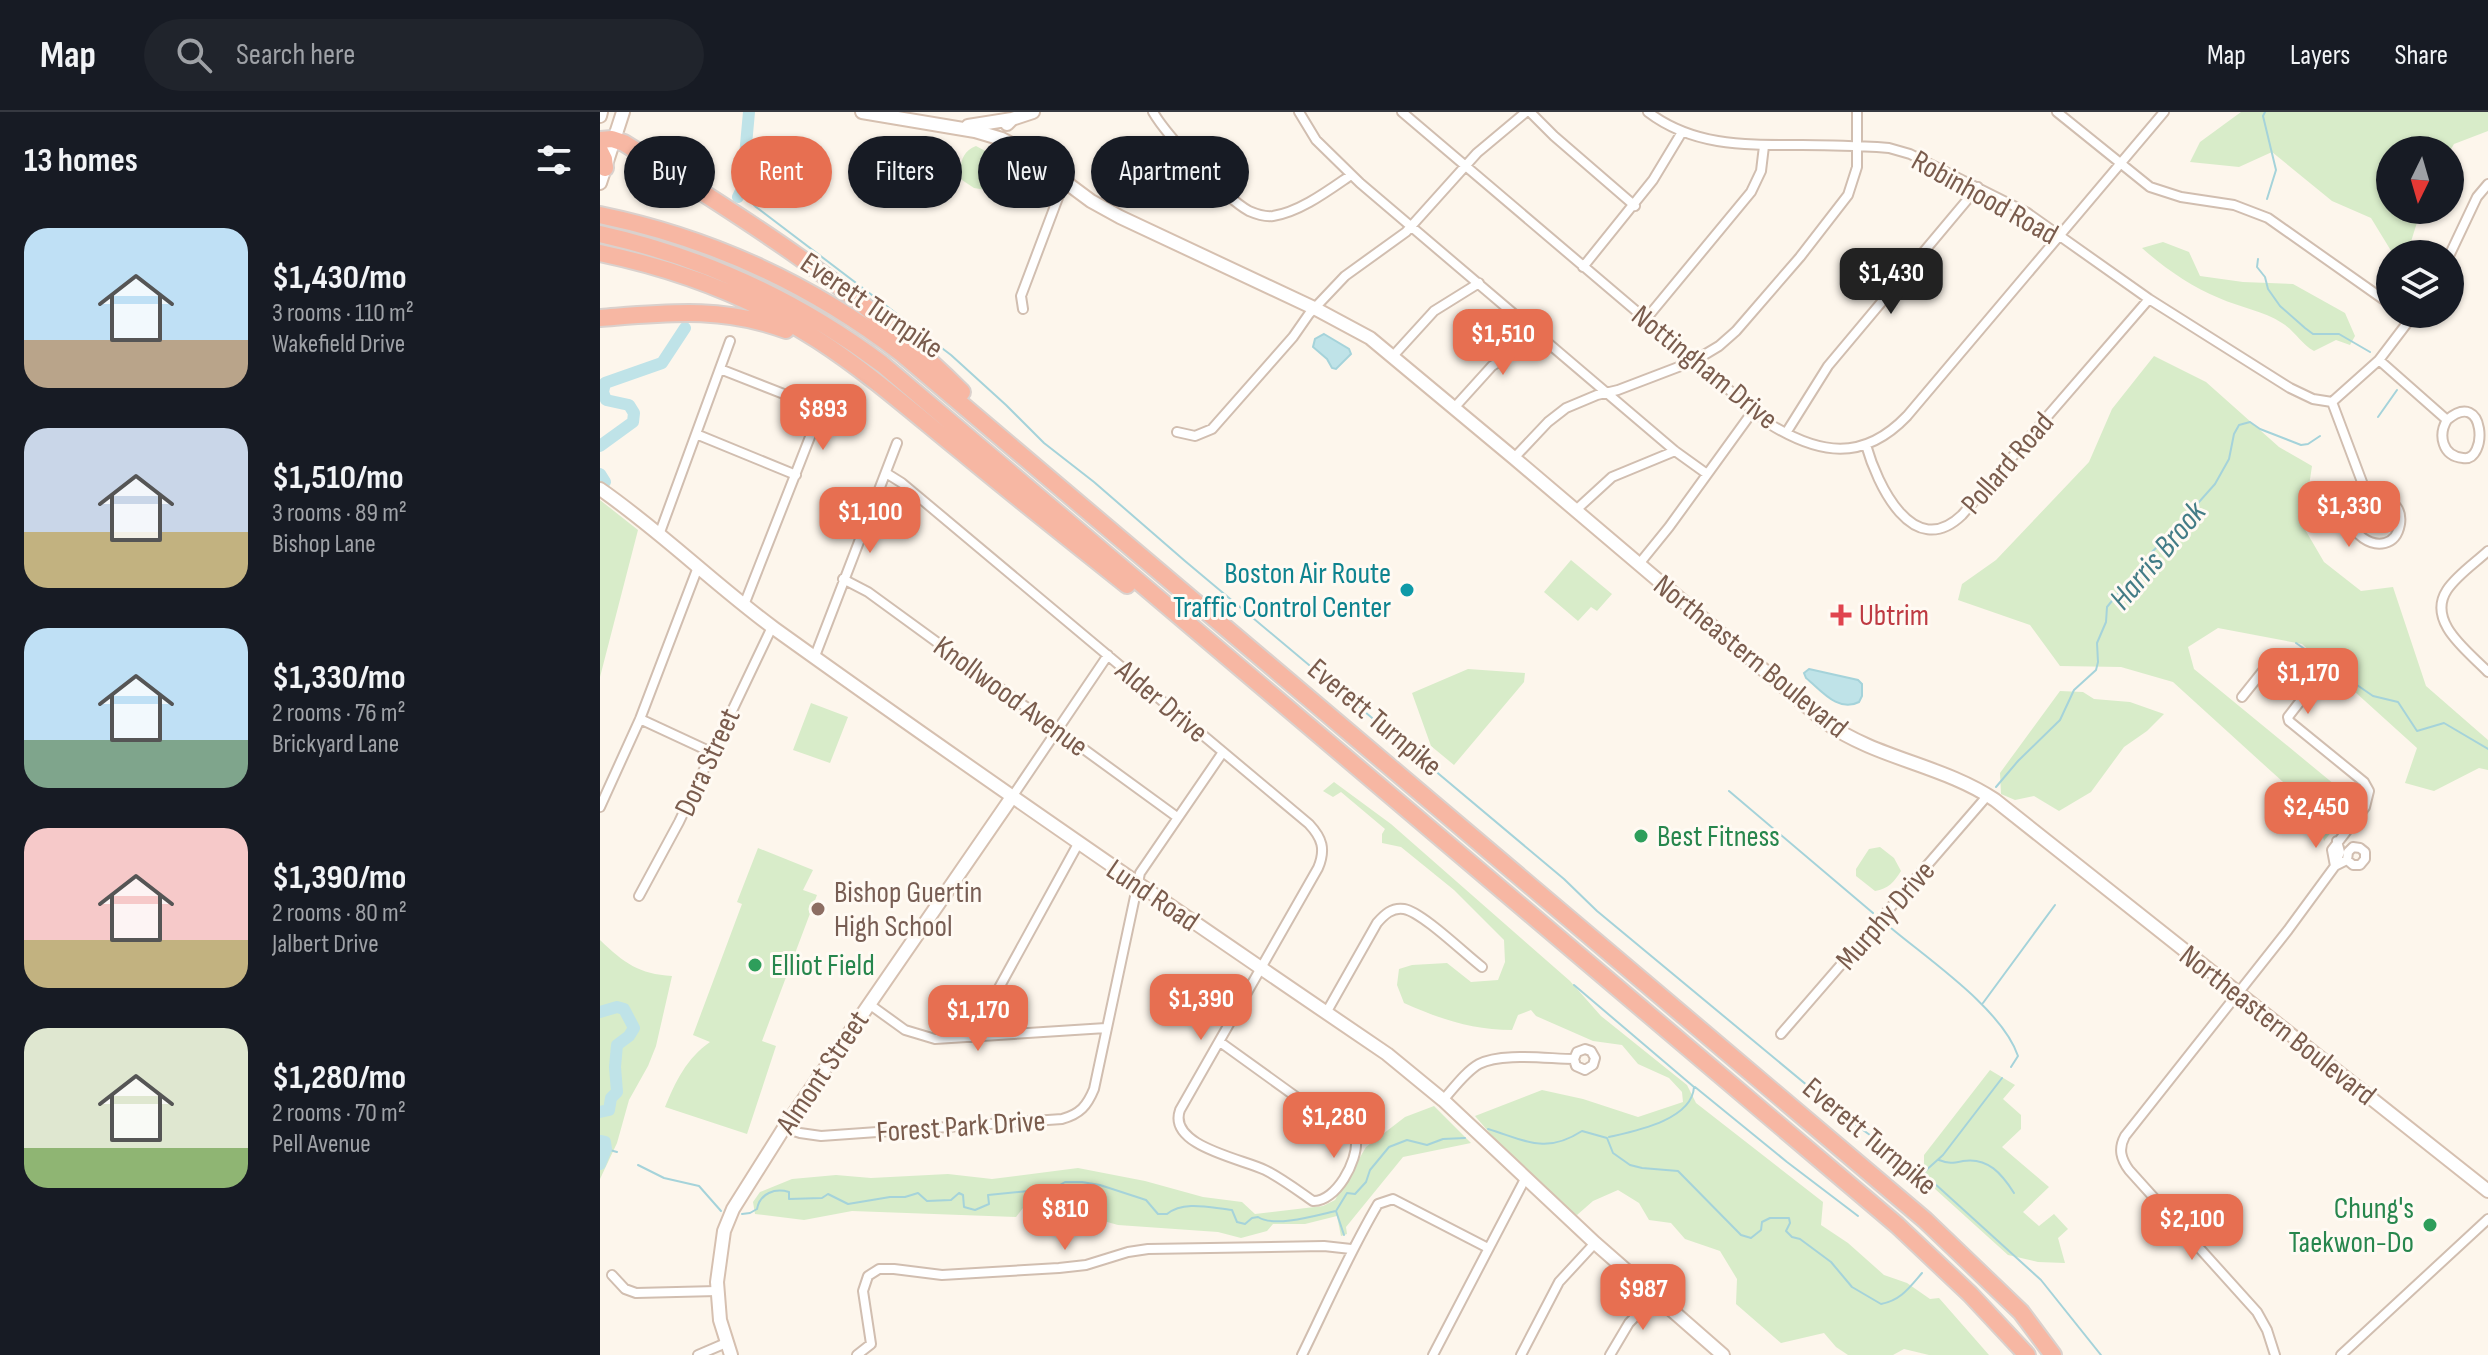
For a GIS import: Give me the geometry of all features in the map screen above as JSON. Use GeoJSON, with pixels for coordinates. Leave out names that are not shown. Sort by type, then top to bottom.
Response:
{"type":"FeatureCollection","features":[{"type":"Feature","properties":{"kind":"highway"},"geometry":{"type":"LineString","coordinates":[[607,140],[730,209],[882,319],[949,379],[1045,475]]}},
{"type":"Feature","properties":{"kind":"highway"},"geometry":{"type":"LineString","coordinates":[[600,151],[604,159],[602,176]]}},
{"type":"Feature","properties":{"kind":"highway","name":"Everett Turnpike"},"geometry":{"type":"LineString","coordinates":[[600,215],[715,248],[772,272],[817,296],[901,353],[1925,1220],[2021,1312],[2053,1355]]}},
{"type":"Feature","properties":{"kind":"highway","name":"Everett Turnpike"},"geometry":{"type":"LineString","coordinates":[[600,234],[671,253],[742,280],[809,315],[861,349],[960,429],[1897,1225],[1970,1294],[2027,1355]]}},
{"type":"Feature","properties":{"kind":"highway"},"geometry":{"type":"LineString","coordinates":[[600,253],[675,272],[748,302],[812,336],[871,379],[1384,790]]}},
{"type":"Feature","properties":{"kind":"highway"},"geometry":{"type":"LineString","coordinates":[[600,318],[688,312],[744,317],[809,341],[871,379]]}},
{"type":"Feature","properties":{"kind":"highway"},"geometry":{"type":"LineString","coordinates":[[1970,1294],[2013,1355]]}},
{"type":"Feature","properties":{"kind":"highway"},"geometry":{"type":"LineString","coordinates":[[2021,1312],[2066,1355]]}},
{"type":"Feature","properties":{"kind":"street"},"geometry":{"type":"LineString","coordinates":[[602,176],[607,140],[623,112]]}},
{"type":"Feature","properties":{"kind":"street","name":"Northeastern Boulevard"},"geometry":{"type":"LineString","coordinates":[[862,112],[989,136]]}},
{"type":"Feature","properties":{"kind":"street"},"geometry":{"type":"LineString","coordinates":[[1153,112],[1169,136],[1238,203],[1252,212],[1268,216],[1281,213],[1299,206],[1351,175]]}},
{"type":"Feature","properties":{"kind":"street"},"geometry":{"type":"LineString","coordinates":[[1299,112],[1316,140],[1351,175],[1675,451],[1707,474]]}},
{"type":"Feature","properties":{"kind":"street","name":"Nottingham Drive"},"geometry":{"type":"LineString","coordinates":[[1402,112],[1753,411],[1806,442],[1832,448],[1866,445]]}},
{"type":"Feature","properties":{"kind":"street"},"geometry":{"type":"LineString","coordinates":[[1177,432],[1195,436],[1212,429],[1345,276],[1400,237],[1487,143],[1528,112],[1635,206]]}},
{"type":"Feature","properties":{"kind":"street","name":"Robinhood Road"},"geometry":{"type":"LineString","coordinates":[[1648,112],[1682,132],[1718,143],[1858,146],[1899,150],[2019,208],[2149,299],[2290,388],[2313,399],[2332,402]]}},
{"type":"Feature","properties":{"kind":"street"},"geometry":{"type":"LineString","coordinates":[[1514,458],[1557,414],[1584,400],[1694,361],[1736,331],[1839,209],[1855,178],[1857,112]]}},
{"type":"Feature","properties":{"kind":"street"},"geometry":{"type":"LineString","coordinates":[[2057,112],[2140,179],[2160,191],[2234,205],[2268,218],[2376,294]]}},
{"type":"Feature","properties":{"kind":"street"},"geometry":{"type":"LineString","coordinates":[[1866,445],[1889,434],[1907,416],[2164,112]]}},
{"type":"Feature","properties":{"kind":"street"},"geometry":{"type":"LineString","coordinates":[[959,129],[1022,116]]}},
{"type":"Feature","properties":{"kind":"street"},"geometry":{"type":"LineString","coordinates":[[1005,136],[1022,116]]}},
{"type":"Feature","properties":{"kind":"street"},"geometry":{"type":"LineString","coordinates":[[1583,267],[1635,206],[1682,132]]}},
{"type":"Feature","properties":{"kind":"street"},"geometry":{"type":"LineString","coordinates":[[1646,319],[1751,192],[1761,171],[1764,146]]}},
{"type":"Feature","properties":{"kind":"street"},"geometry":{"type":"LineString","coordinates":[[2457,240],[2477,197],[2488,184]]}},
{"type":"Feature","properties":{"kind":"street"},"geometry":{"type":"LineString","coordinates":[[1786,433],[1828,366],[1978,187]]}},
{"type":"Feature","properties":{"kind":"street","name":"Northeastern Boulevard"},"geometry":{"type":"LineString","coordinates":[[1075,189],[1120,217],[1357,330],[1393,356],[1806,707],[1838,731],[1884,754],[1958,780],[1988,795],[2488,1191]]}},
{"type":"Feature","properties":{"kind":"street"},"geometry":{"type":"LineString","coordinates":[[1023,309],[1021,296],[1054,208]]}},
{"type":"Feature","properties":{"kind":"street"},"geometry":{"type":"LineString","coordinates":[[1393,356],[1434,311],[1479,283]]}},
{"type":"Feature","properties":{"kind":"street","name":"Pollard Road"},"geometry":{"type":"LineString","coordinates":[[1866,445],[1881,486],[1896,508],[1921,527],[1932,530],[1945,528],[1962,515],[2149,299]]}},
{"type":"Feature","properties":{"kind":"street"},"geometry":{"type":"LineString","coordinates":[[2368,498],[2332,402],[2379,360],[2400,328]]}},
{"type":"Feature","properties":{"kind":"street"},"geometry":{"type":"LineString","coordinates":[[1454,408],[1492,366],[1540,336]]}},
{"type":"Feature","properties":{"kind":"street"},"geometry":{"type":"LineString","coordinates":[[659,535],[730,341]]}},
{"type":"Feature","properties":{"kind":"street"},"geometry":{"type":"LineString","coordinates":[[2379,360],[2447,420]]}},
{"type":"Feature","properties":{"kind":"street"},"geometry":{"type":"LineString","coordinates":[[720,369],[816,408],[818,419],[744,605]]}},
{"type":"Feature","properties":{"kind":"street"},"geometry":{"type":"LineString","coordinates":[[1639,564],[1753,411]]}},
{"type":"Feature","properties":{"kind":"street"},"geometry":{"type":"LineString","coordinates":[[2460,413],[2472,413],[2478,417],[2484,422],[2488,433],[2484,448],[2469,458],[2451,454],[2442,438],[2447,420],[2460,413]]}},
{"type":"Feature","properties":{"kind":"street"},"geometry":{"type":"LineString","coordinates":[[696,434],[796,475]]}},
{"type":"Feature","properties":{"kind":"street"},"geometry":{"type":"LineString","coordinates":[[815,656],[897,443]]}},
{"type":"Feature","properties":{"kind":"street"},"geometry":{"type":"LineString","coordinates":[[1576,510],[1612,477],[1675,451]]}},
{"type":"Feature","properties":{"kind":"street","name":"Alder Drive"},"geometry":{"type":"LineString","coordinates":[[886,473],[902,483],[1108,655],[1319,835],[1323,853],[1318,868],[1261,969]]}},
{"type":"Feature","properties":{"kind":"street","name":"Lund Road"},"geometry":{"type":"LineString","coordinates":[[600,489],[772,627],[1078,844],[1387,1054],[1443,1100],[1715,1352]]}},
{"type":"Feature","properties":{"kind":"street"},"geometry":{"type":"LineString","coordinates":[[2380,496],[2388,499],[2399,511],[2400,527],[2386,542],[2368,542],[2354,529],[2355,510],[2368,498],[2380,496]]}},
{"type":"Feature","properties":{"kind":"street"},"geometry":{"type":"LineString","coordinates":[[2486,665],[2447,626],[2442,604],[2448,589],[2488,551]]}},
{"type":"Feature","properties":{"kind":"street"},"geometry":{"type":"LineString","coordinates":[[600,807],[640,719],[698,567]]}},
{"type":"Feature","properties":{"kind":"street","name":"Knollwood Avenue"},"geometry":{"type":"LineString","coordinates":[[843,579],[868,592],[1177,817]]}},
{"type":"Feature","properties":{"kind":"street","name":"Dora Street"},"geometry":{"type":"LineString","coordinates":[[639,896],[679,822],[772,627]]}},
{"type":"Feature","properties":{"kind":"street","name":"Almont Street"},"geometry":{"type":"LineString","coordinates":[[729,1349],[717,1291],[720,1252],[727,1223],[737,1203],[784,1128],[1108,655]]}},
{"type":"Feature","properties":{"kind":"street"},"geometry":{"type":"LineString","coordinates":[[2242,697],[2270,662],[2279,657],[2298,664],[2310,677],[2312,686],[2288,717],[2289,721],[2364,782],[2369,791],[2365,807],[2332,850],[2335,866]]}},
{"type":"Feature","properties":{"kind":"street"},"geometry":{"type":"LineString","coordinates":[[640,719],[711,752]]}},
{"type":"Feature","properties":{"kind":"street","name":"Forest Park Drive"},"geometry":{"type":"LineString","coordinates":[[784,1128],[821,1136],[1070,1117],[1084,1109],[1094,1089],[1140,873],[1223,752]]}},
{"type":"Feature","properties":{"kind":"street","name":"Murphy Drive"},"geometry":{"type":"LineString","coordinates":[[1781,1034],[1988,795]]}},
{"type":"Feature","properties":{"kind":"street"},"geometry":{"type":"LineString","coordinates":[[972,1037],[1078,844]]}},
{"type":"Feature","properties":{"kind":"street"},"geometry":{"type":"LineString","coordinates":[[2275,1355],[2257,1312],[2124,1163],[2121,1147],[2125,1136],[2335,866],[2347,860]]}},
{"type":"Feature","properties":{"kind":"street"},"geometry":{"type":"LineString","coordinates":[[1326,1013],[1377,923],[1389,911],[1413,912],[1482,967]]}},
{"type":"Feature","properties":{"kind":"street"},"geometry":{"type":"LineString","coordinates":[[1220,1042],[1356,1140],[1357,1148],[1334,1193],[1321,1201],[1313,1201],[1261,1168],[1213,1151],[1186,1133],[1178,1123],[1180,1110],[1261,969]]}},
{"type":"Feature","properties":{"kind":"street"},"geometry":{"type":"LineString","coordinates":[[869,1004],[915,1034],[935,1039],[1106,1028]]}},
{"type":"Feature","properties":{"kind":"street"},"geometry":{"type":"LineString","coordinates":[[1443,1100],[1471,1070],[1485,1061],[1502,1058],[1574,1059]]}},
{"type":"Feature","properties":{"kind":"street"},"geometry":{"type":"LineString","coordinates":[[1433,1355],[1525,1179]]}},
{"type":"Feature","properties":{"kind":"street"},"geometry":{"type":"LineString","coordinates":[[1302,1355],[1351,1249],[1378,1204],[1393,1199],[1488,1248]]}},
{"type":"Feature","properties":{"kind":"street"},"geometry":{"type":"LineString","coordinates":[[2341,1355],[2488,1219]]}},
{"type":"Feature","properties":{"kind":"street"},"geometry":{"type":"LineString","coordinates":[[1521,1355],[1554,1290],[1595,1243]]}},
{"type":"Feature","properties":{"kind":"street"},"geometry":{"type":"LineString","coordinates":[[857,1355],[869,1348],[871,1339],[863,1291],[868,1276],[879,1269],[958,1275],[1074,1267],[1148,1249],[1324,1246],[1351,1249]]}},
{"type":"Feature","properties":{"kind":"street"},"geometry":{"type":"LineString","coordinates":[[612,1275],[625,1289],[636,1293],[717,1291]]}},
{"type":"Feature","properties":{"kind":"street"},"geometry":{"type":"LineString","coordinates":[[1610,1355],[1629,1323],[1656,1295]]}},
{"type":"Feature","properties":{"kind":"street"},"geometry":{"type":"LineString","coordinates":[[698,1355],[729,1349]]}},
{"type":"Feature","properties":{"kind":"green space"},"geometry":{"type":"Polygon","coordinates":[[[2241,112],[2488,112],[2488,131],[2464,140],[2464,136],[2376,136],[2376,224],[2417,224],[2411,240],[2384,240],[2371,218],[2332,201],[2272,152],[2239,167],[2190,162],[2200,142],[2241,112]]]}},
{"type":"Feature","properties":{"kind":"green space"},"geometry":{"type":"Polygon","coordinates":[[[978,147],[978,189],[962,180],[962,160],[967,152],[978,147]]]}},
{"type":"Feature","properties":{"kind":"green space"},"geometry":{"type":"Polygon","coordinates":[[[2163,242],[2189,252],[2200,276],[2293,284],[2345,313],[2355,336],[2350,345],[2336,340],[2314,351],[2282,323],[2199,288],[2169,270],[2142,248],[2163,242]]]}},
{"type":"Feature","properties":{"kind":"green space"},"geometry":{"type":"Polygon","coordinates":[[[2154,356],[2206,382],[2279,447],[2312,466],[2303,526],[2324,562],[2361,591],[2393,587],[2426,686],[2488,740],[2488,770],[2479,768],[2434,791],[2405,783],[2417,748],[2302,644],[2218,628],[2188,647],[2194,669],[2340,789],[2353,805],[2324,841],[2319,823],[2306,803],[2173,682],[2121,667],[2060,666],[2030,625],[1958,600],[1962,584],[1996,560],[2089,462],[2112,409],[2154,356]]]}},
{"type":"Feature","properties":{"kind":"green space"},"geometry":{"type":"Polygon","coordinates":[[[600,500],[638,530],[600,677],[600,500]]]}},
{"type":"Feature","properties":{"kind":"green space"},"geometry":{"type":"Polygon","coordinates":[[[1571,560],[1612,594],[1597,611],[1591,607],[1578,621],[1544,592],[1571,560]]]}},
{"type":"Feature","properties":{"kind":"green space"},"geometry":{"type":"Polygon","coordinates":[[[1468,669],[1525,673],[1524,682],[1454,765],[1431,746],[1412,693],[1468,669]]]}},
{"type":"Feature","properties":{"kind":"green space"},"geometry":{"type":"Polygon","coordinates":[[[2060,691],[2083,692],[2094,699],[2130,702],[2164,714],[2124,747],[2091,792],[2059,811],[2034,796],[2015,800],[2001,794],[2000,773],[2060,691]]]}},
{"type":"Feature","properties":{"kind":"green space"},"geometry":{"type":"Polygon","coordinates":[[[811,703],[848,717],[830,763],[793,750],[811,703]]]}},
{"type":"Feature","properties":{"kind":"green space"},"geometry":{"type":"Polygon","coordinates":[[[1334,782],[1391,824],[1570,981],[1601,1016],[1687,1085],[1696,1103],[1823,1202],[1821,1225],[1848,1243],[1884,1275],[1907,1283],[1930,1299],[1939,1298],[1989,1355],[1929,1355],[1904,1349],[1893,1355],[1848,1355],[1824,1333],[1781,1343],[1736,1304],[1737,1279],[1720,1251],[1685,1239],[1671,1223],[1649,1220],[1639,1203],[1618,1190],[1593,1201],[1577,1215],[1534,1184],[1475,1116],[1542,1090],[1583,1099],[1638,1117],[1683,1102],[1682,1092],[1669,1078],[1638,1064],[1622,1045],[1593,1041],[1536,1016],[1531,1010],[1518,1015],[1512,1030],[1456,1022],[1404,1003],[1397,985],[1399,969],[1447,963],[1471,982],[1498,980],[1505,962],[1504,940],[1454,890],[1401,847],[1382,843],[1385,829],[1341,792],[1333,797],[1323,791],[1334,782]]]}},
{"type":"Feature","properties":{"kind":"green space"},"geometry":{"type":"Polygon","coordinates":[[[1880,847],[1894,858],[1901,871],[1884,889],[1875,891],[1856,876],[1856,869],[1869,849],[1880,847]]]}},
{"type":"Feature","properties":{"kind":"green space","name":"Elliot Field"},"geometry":{"type":"Polygon","coordinates":[[[758,848],[813,870],[803,890],[817,895],[762,1041],[776,1046],[747,1134],[665,1107],[688,1063],[710,1042],[693,1035],[742,904],[737,902],[758,848]]]}},
{"type":"Feature","properties":{"kind":"green space"},"geometry":{"type":"Polygon","coordinates":[[[600,940],[633,966],[650,973],[672,976],[656,1046],[629,1100],[617,1143],[600,1179],[600,940]]]}},
{"type":"Feature","properties":{"kind":"green space"},"geometry":{"type":"Polygon","coordinates":[[[1990,1070],[2015,1085],[2003,1099],[2021,1115],[2021,1129],[2002,1147],[2049,1187],[2023,1212],[2039,1226],[2054,1214],[2068,1229],[2058,1238],[2065,1263],[2038,1262],[2008,1255],[1924,1179],[1924,1155],[1990,1070]]]}},
{"type":"Feature","properties":{"kind":"green space"},"geometry":{"type":"Polygon","coordinates":[[[1434,1106],[1471,1143],[1403,1157],[1346,1227],[1347,1234],[1341,1236],[1337,1216],[1305,1224],[1273,1224],[1267,1231],[1241,1238],[1218,1232],[1118,1225],[1057,1208],[1023,1208],[1016,1217],[852,1211],[804,1220],[755,1214],[753,1202],[760,1192],[792,1179],[836,1175],[871,1178],[948,1174],[992,1179],[1078,1168],[1145,1181],[1203,1197],[1242,1202],[1255,1214],[1323,1206],[1335,1200],[1366,1147],[1405,1117],[1434,1106]]]}},
{"type":"Feature","properties":{"kind":"water"},"geometry":{"type":"Polygon","coordinates":[[[1324,334],[1349,349],[1351,354],[1336,369],[1313,347],[1315,339],[1324,334]]]}},
{"type":"Feature","properties":{"kind":"water"},"geometry":{"type":"Polygon","coordinates":[[[1809,669],[1858,680],[1862,684],[1859,702],[1844,705],[1830,699],[1806,678],[1804,673],[1809,669]]]}},
{"type":"Feature","properties":{"kind":"waterway"},"geometry":{"type":"LineString","coordinates":[[747,136],[749,112]]}},
{"type":"Feature","properties":{"kind":"waterway","name":"Harris Brook"},"geometry":{"type":"LineString","coordinates":[[2265,112],[2263,116],[2276,170],[2267,199]]}},
{"type":"Feature","properties":{"kind":"waterway"},"geometry":{"type":"LineString","coordinates":[[757,208],[951,355],[1044,443],[1564,879],[1597,911],[1849,1120],[1923,1173]]}},
{"type":"Feature","properties":{"kind":"waterway","name":"Harris Brook"},"geometry":{"type":"LineString","coordinates":[[2258,259],[2257,267],[2265,277],[2268,289],[2280,306],[2305,328],[2313,334],[2339,334],[2370,352]]}},
{"type":"Feature","properties":{"kind":"waterway"},"geometry":{"type":"LineString","coordinates":[[600,446],[633,422],[634,413],[629,405],[606,400],[603,392],[605,383],[662,363],[685,328]]}},
{"type":"Feature","properties":{"kind":"waterway","name":"Harris Brook"},"geometry":{"type":"LineString","coordinates":[[2378,417],[2397,390]]}},
{"type":"Feature","properties":{"kind":"waterway","name":"Harris Brook"},"geometry":{"type":"LineString","coordinates":[[1996,787],[2060,720],[2074,690],[2096,670],[2097,643],[2106,622],[2107,607],[2150,554],[2215,484],[2229,459],[2239,425],[2250,422],[2301,445],[2320,436]]}},
{"type":"Feature","properties":{"kind":"waterway"},"geometry":{"type":"LineString","coordinates":[[600,474],[605,482]]}},
{"type":"Feature","properties":{"kind":"waterway"},"geometry":{"type":"LineString","coordinates":[[2296,643],[2373,696],[2398,702],[2417,731],[2444,723],[2488,749]]}},
{"type":"Feature","properties":{"kind":"waterway"},"geometry":{"type":"LineString","coordinates":[[1729,791],[1873,913]]}},
{"type":"Feature","properties":{"kind":"waterway"},"geometry":{"type":"LineString","coordinates":[[1983,1003],[2055,905]]}},
{"type":"Feature","properties":{"kind":"waterway","name":"Harris Brook"},"geometry":{"type":"LineString","coordinates":[[1891,928],[1963,986],[1997,1021],[2010,1038],[2018,1056],[2011,1067]]}},
{"type":"Feature","properties":{"kind":"waterway"},"geometry":{"type":"LineString","coordinates":[[1574,985],[1694,1087],[1684,1108],[1673,1116],[1609,1137]]}},
{"type":"Feature","properties":{"kind":"waterway"},"geometry":{"type":"LineString","coordinates":[[600,1012],[617,1007],[624,1009],[634,1028],[617,1045],[617,1092],[611,1098],[609,1110],[600,1112]]}},
{"type":"Feature","properties":{"kind":"waterway"},"geometry":{"type":"LineString","coordinates":[[2002,1078],[1943,1155],[1923,1173],[2041,1280],[2101,1355]]}},
{"type":"Feature","properties":{"kind":"waterway"},"geometry":{"type":"LineString","coordinates":[[1695,1087],[1858,1216]]}},
{"type":"Feature","properties":{"kind":"waterway"},"geometry":{"type":"LineString","coordinates":[[1488,1129],[1524,1141],[1546,1144],[1582,1131],[1607,1138],[1613,1153],[1630,1165],[1678,1171],[1741,1235],[1751,1238],[1761,1230],[1762,1222],[1770,1218],[1789,1218],[1786,1231],[1792,1237],[1800,1239],[1831,1262],[1852,1287],[1881,1304],[1899,1296],[1922,1273]]}},
{"type":"Feature","properties":{"kind":"waterway"},"geometry":{"type":"LineString","coordinates":[[742,1214],[757,1209],[761,1199],[779,1191],[789,1192],[789,1199],[822,1198],[828,1194],[848,1204],[918,1193],[927,1201],[951,1200],[959,1193],[963,1195],[964,1207],[975,1210],[989,1204],[988,1195],[1038,1190],[1046,1193],[1065,1182],[1082,1182],[1146,1200],[1158,1214],[1198,1206],[1232,1210],[1237,1222],[1245,1224],[1258,1217],[1285,1221],[1336,1211],[1347,1193],[1355,1194],[1366,1182],[1370,1170],[1389,1147],[1407,1140],[1427,1145],[1443,1139],[1465,1138]]}},
{"type":"Feature","properties":{"kind":"waterway"},"geometry":{"type":"LineString","coordinates":[[600,1141],[605,1142],[606,1149],[600,1164]]}},
{"type":"Feature","properties":{"kind":"waterway"},"geometry":{"type":"LineString","coordinates":[[606,1149],[617,1152]]}},
{"type":"Feature","properties":{"kind":"waterway"},"geometry":{"type":"LineString","coordinates":[[1939,1160],[1951,1163],[1972,1160],[1987,1164],[1999,1173],[2014,1193]]}},
{"type":"Feature","properties":{"kind":"waterway"},"geometry":{"type":"LineString","coordinates":[[638,1165],[664,1178],[699,1186],[721,1211]]}},
{"type":"Feature","properties":{"kind":"waterway"},"geometry":{"type":"LineString","coordinates":[[1336,1211],[1344,1235]]}},
{"type":"Feature","properties":{"kind":"place","name":"Boston Air Route Traffic Control Center"},"geometry":{"type":"Point","coordinates":[1407,590]}},
{"type":"Feature","properties":{"kind":"place","name":"Ubtrim"},"geometry":{"type":"Point","coordinates":[1841,615]}},
{"type":"Feature","properties":{"kind":"place","name":"Best Fitness"},"geometry":{"type":"Point","coordinates":[1641,836]}},
{"type":"Feature","properties":{"kind":"place","name":"Bishop Guertin High School"},"geometry":{"type":"Point","coordinates":[818,909]}},
{"type":"Feature","properties":{"kind":"place","name":"Elliot Field"},"geometry":{"type":"Point","coordinates":[755,965]}},
{"type":"Feature","properties":{"kind":"place","name":"Chung's Taekwon-Do"},"geometry":{"type":"Point","coordinates":[2430,1225]}}]}
